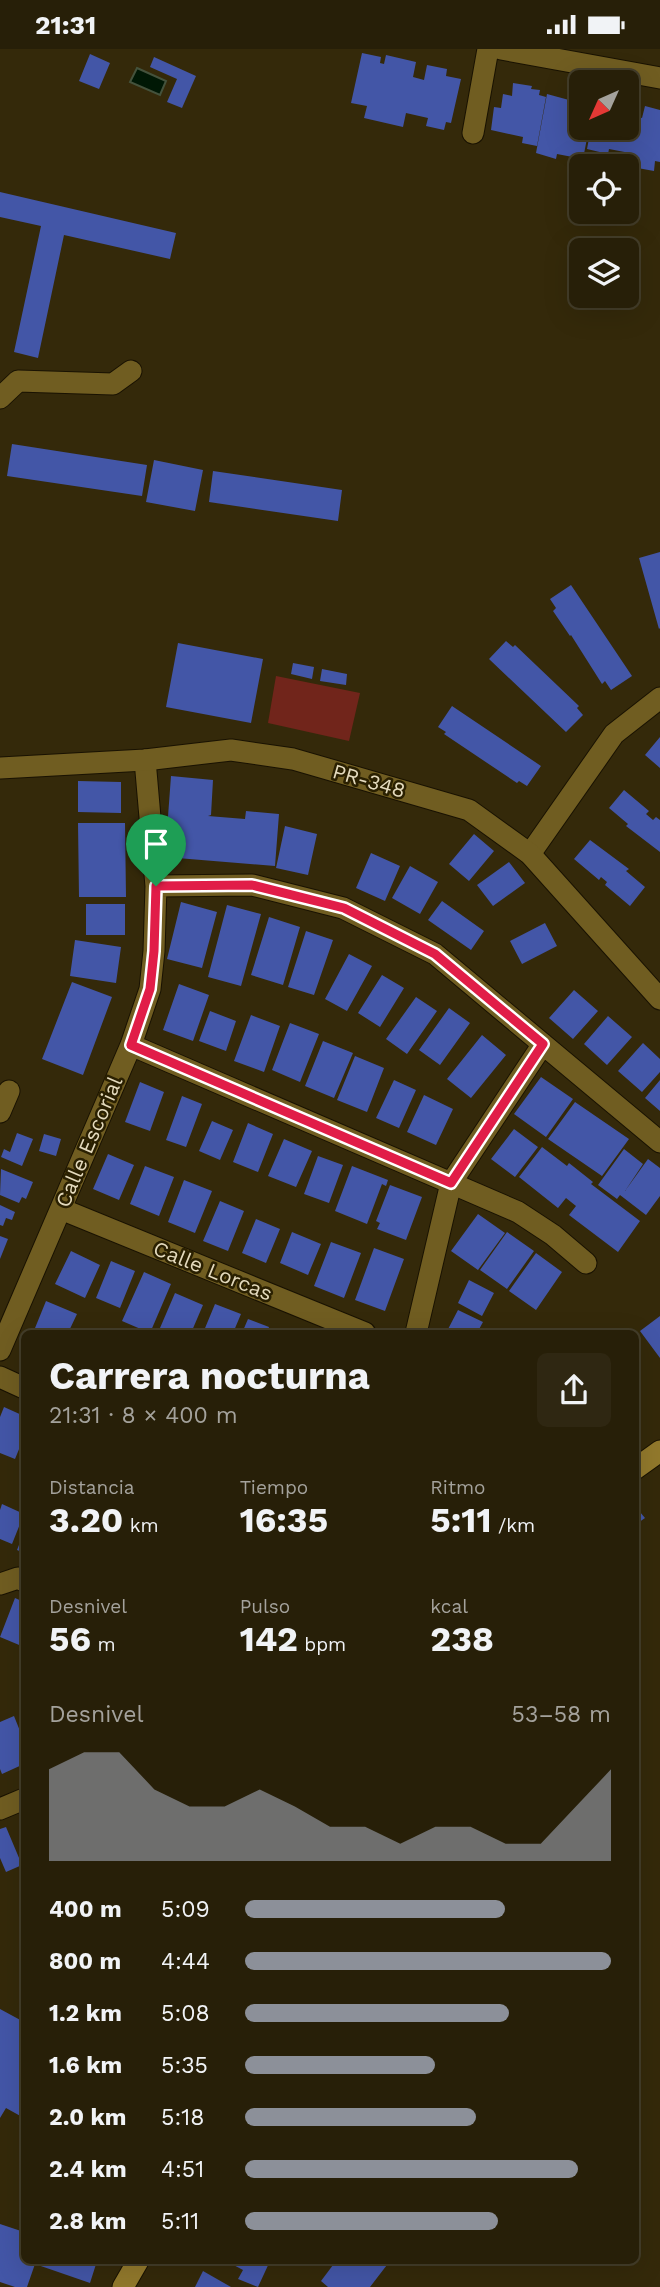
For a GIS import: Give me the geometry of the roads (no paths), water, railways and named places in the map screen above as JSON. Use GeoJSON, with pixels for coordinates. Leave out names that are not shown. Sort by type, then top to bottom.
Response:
{"type":"FeatureCollection","features":[{"type":"Feature","properties":{"kind":"main road"},"geometry":{"type":"LineString","coordinates":[[639,1466],[660,1451]]}},
{"type":"Feature","properties":{"kind":"main road"},"geometry":{"type":"LineString","coordinates":[[123,2287],[136,2264]]}},
{"type":"Feature","properties":{"kind":"street"},"geometry":{"type":"LineString","coordinates":[[473,133],[488,49]]}},
{"type":"Feature","properties":{"kind":"street"},"geometry":{"type":"LineString","coordinates":[[501,49],[660,78]]}},
{"type":"Feature","properties":{"kind":"street"},"geometry":{"type":"LineString","coordinates":[[0,398],[18,381],[113,384],[131,371]]}},
{"type":"Feature","properties":{"kind":"street"},"geometry":{"type":"LineString","coordinates":[[530,854],[614,734],[660,698]]}},
{"type":"Feature","properties":{"kind":"street","name":"PR-348"},"geometry":{"type":"LineString","coordinates":[[0,768],[145,760],[230,750],[293,759],[469,810],[530,854],[660,999]]}},
{"type":"Feature","properties":{"kind":"street","name":"Calle Escorial"},"geometry":{"type":"LineString","coordinates":[[0,1350],[131,1045],[150,989],[156,886],[145,760]]}},
{"type":"Feature","properties":{"kind":"street"},"geometry":{"type":"LineString","coordinates":[[156,886],[252,885],[344,908],[435,954],[660,1142]]}},
{"type":"Feature","properties":{"kind":"street"},"geometry":{"type":"LineString","coordinates":[[417,1330],[451,1183],[543,1044]]}},
{"type":"Feature","properties":{"kind":"street"},"geometry":{"type":"LineString","coordinates":[[131,1045],[518,1212],[553,1235],[586,1263]]}},
{"type":"Feature","properties":{"kind":"street"},"geometry":{"type":"LineString","coordinates":[[0,1112],[9,1091]]}},
{"type":"Feature","properties":{"kind":"street","name":"Calle Lorcas"},"geometry":{"type":"LineString","coordinates":[[61,1209],[358,1330]]}},
{"type":"Feature","properties":{"kind":"street"},"geometry":{"type":"LineString","coordinates":[[0,1377],[21,1387]]}},
{"type":"Feature","properties":{"kind":"street"},"geometry":{"type":"LineString","coordinates":[[0,1584],[21,1580]]}},
{"type":"Feature","properties":{"kind":"street"},"geometry":{"type":"LineString","coordinates":[[0,1809],[21,1800]]}}]}
